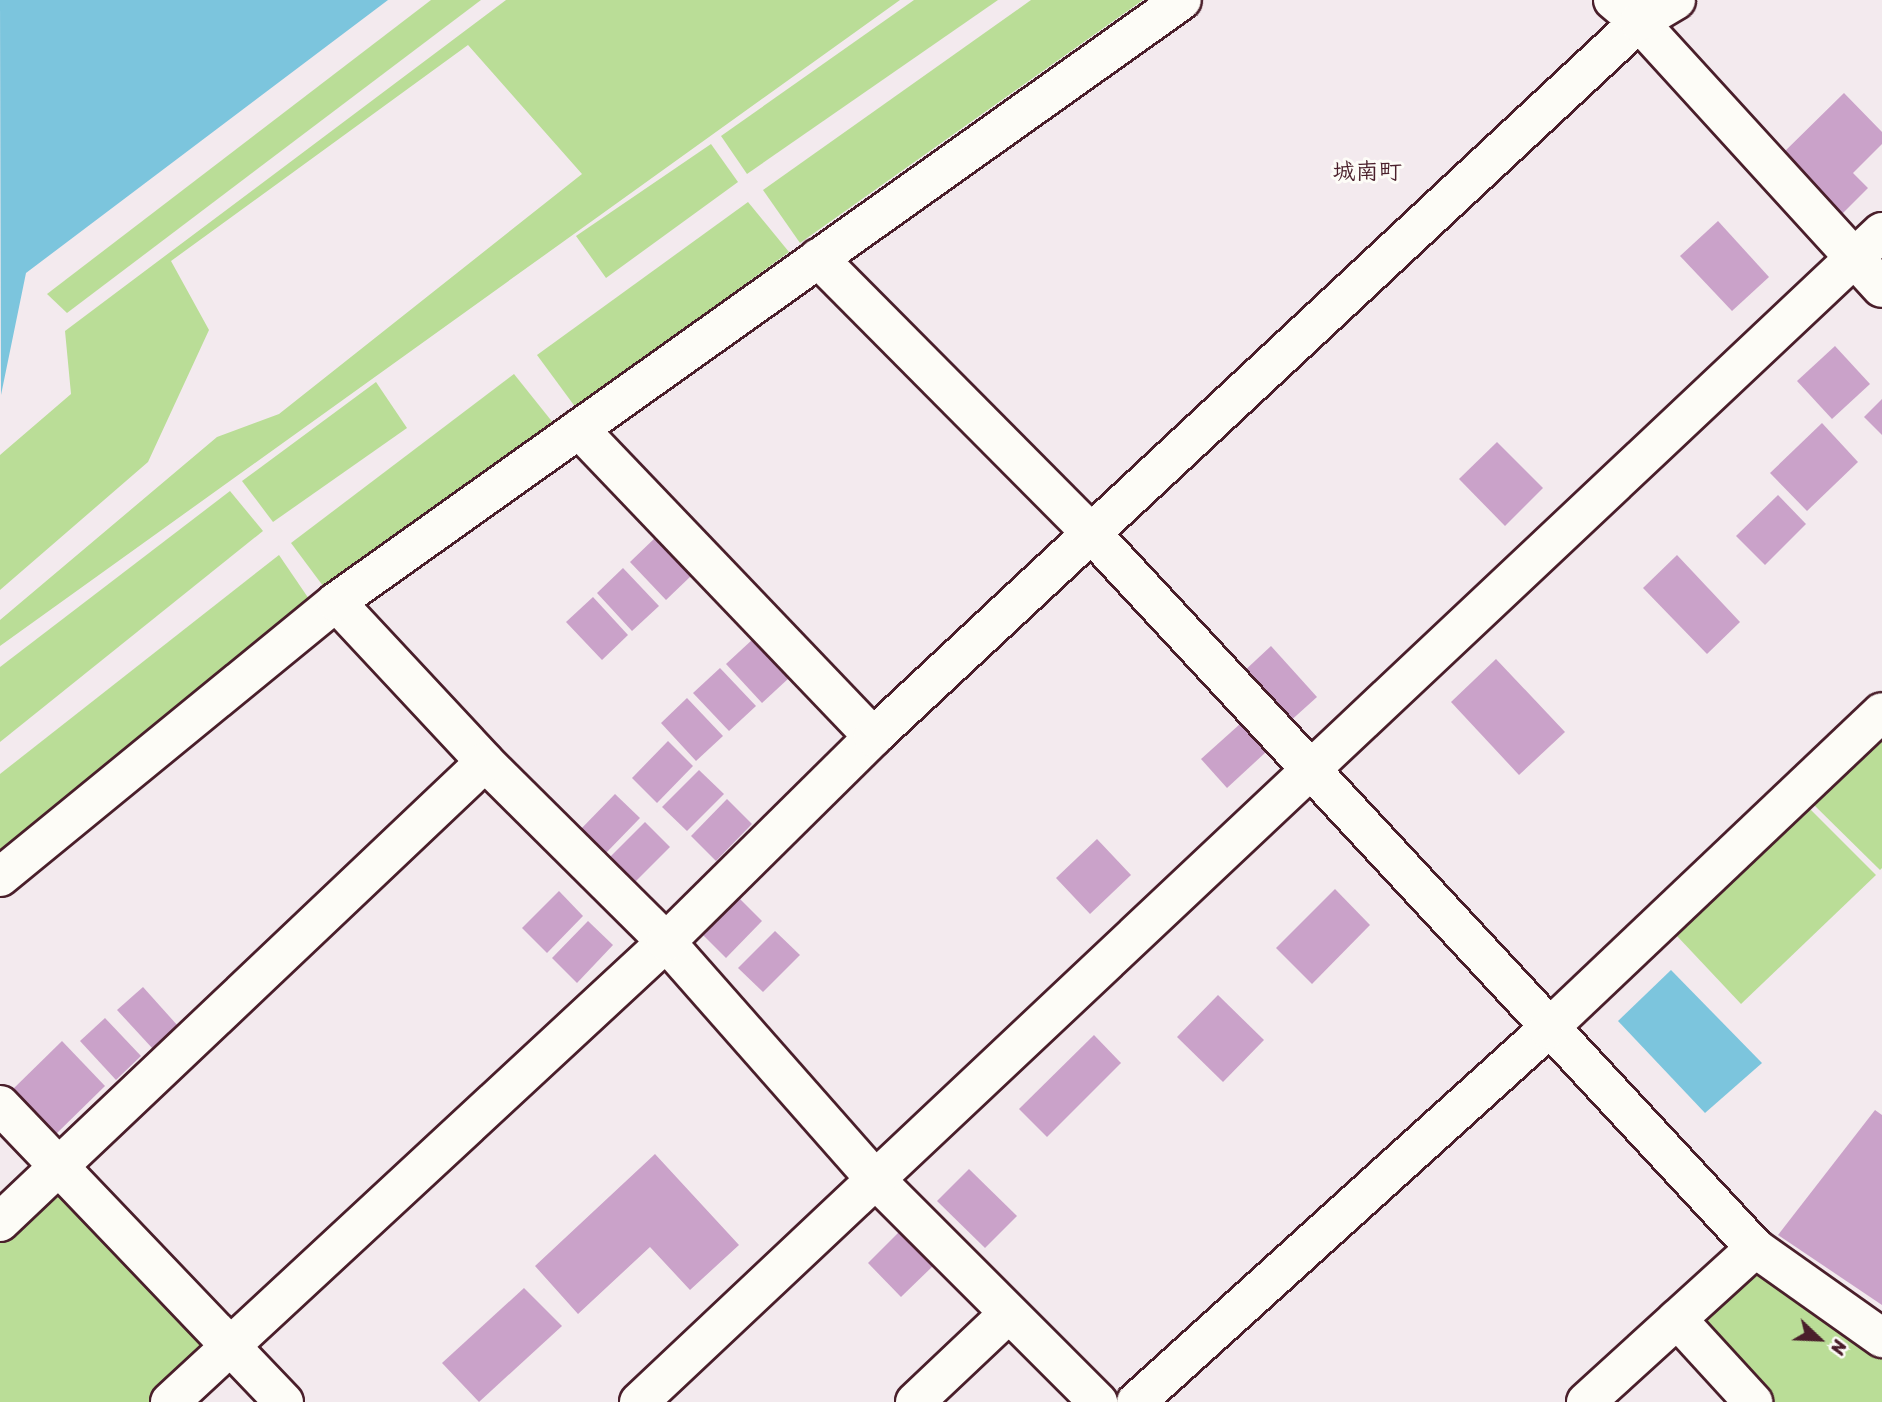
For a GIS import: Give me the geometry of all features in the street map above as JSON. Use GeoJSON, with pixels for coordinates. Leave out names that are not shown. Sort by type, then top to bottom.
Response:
{"type":"FeatureCollection","features":[{"type":"Feature","properties":{"kind":"street"},"geometry":{"type":"LineString","coordinates":[[0,877],[336,602],[1182,0]]}},
{"type":"Feature","properties":{"kind":"street"},"geometry":{"type":"LineString","coordinates":[[170,1402],[666,942],[873,737],[1093,535],[1626,11],[1676,0]]}},
{"type":"Feature","properties":{"kind":"street"},"geometry":{"type":"LineString","coordinates":[[1626,11],[1882,288]]}},
{"type":"Feature","properties":{"kind":"street"},"geometry":{"type":"LineString","coordinates":[[639,1402],[1882,232]]}},
{"type":"Feature","properties":{"kind":"street"},"geometry":{"type":"LineString","coordinates":[[818,258],[1093,535],[1548,1029],[1755,1248],[1882,1338]]}},
{"type":"Feature","properties":{"kind":"street"},"geometry":{"type":"LineString","coordinates":[[579,429],[873,737]]}},
{"type":"Feature","properties":{"kind":"street"},"geometry":{"type":"LineString","coordinates":[[336,602],[485,762],[666,942],[874,1178],[1098,1402]]}},
{"type":"Feature","properties":{"kind":"street"},"geometry":{"type":"LineString","coordinates":[[1136,1402],[1548,1029],[1882,712]]}},
{"type":"Feature","properties":{"kind":"street"},"geometry":{"type":"LineString","coordinates":[[0,1222],[485,762]]}},
{"type":"Feature","properties":{"kind":"street"},"geometry":{"type":"LineString","coordinates":[[0,1105],[284,1402]]}},
{"type":"Feature","properties":{"kind":"street"},"geometry":{"type":"LineString","coordinates":[[1586,1402],[1755,1248]]}},
{"type":"Feature","properties":{"kind":"street"},"geometry":{"type":"LineString","coordinates":[[915,1402],[1009,1313]]}},
{"type":"Feature","properties":{"kind":"street"},"geometry":{"type":"LineString","coordinates":[[1677,1320],[1753,1402]]}},
{"type":"Feature","properties":{"kind":"green space"},"geometry":{"type":"Polygon","coordinates":[[[431,0],[481,0],[67,313],[47,294],[431,0]]]}},
{"type":"Feature","properties":{"kind":"green space"},"geometry":{"type":"Polygon","coordinates":[[[506,0],[900,0],[0,646],[0,620],[217,437],[279,414],[582,174],[468,45],[171,261],[209,330],[148,462],[0,590],[0,455],[71,394],[65,331],[506,0]]]}},
{"type":"Feature","properties":{"kind":"green space"},"geometry":{"type":"Polygon","coordinates":[[[914,0],[998,0],[747,174],[721,136],[914,0]]]}},
{"type":"Feature","properties":{"kind":"green space"},"geometry":{"type":"Polygon","coordinates":[[[1031,0],[1143,0],[800,243],[763,190],[1031,0]]]}},
{"type":"Feature","properties":{"kind":"green space"},"geometry":{"type":"Polygon","coordinates":[[[711,144],[738,182],[606,278],[576,236],[711,144]]]}},
{"type":"Feature","properties":{"kind":"green space"},"geometry":{"type":"Polygon","coordinates":[[[748,202],[789,252],[576,408],[537,355],[748,202]]]}},
{"type":"Feature","properties":{"kind":"green space"},"geometry":{"type":"Polygon","coordinates":[[[514,374],[554,424],[326,590],[291,543],[514,374]]]}},
{"type":"Feature","properties":{"kind":"green space"},"geometry":{"type":"Polygon","coordinates":[[[376,382],[407,428],[273,522],[242,481],[376,382]]]}},
{"type":"Feature","properties":{"kind":"green space"},"geometry":{"type":"Polygon","coordinates":[[[230,491],[263,531],[0,742],[0,667],[230,491]]]}},
{"type":"Feature","properties":{"kind":"green space"},"geometry":{"type":"Polygon","coordinates":[[[279,555],[309,599],[0,853],[0,774],[279,555]]]}},
{"type":"Feature","properties":{"kind":"green space"},"geometry":{"type":"Polygon","coordinates":[[[1882,737],[1882,868],[1880,870],[1812,803],[1882,737]]]}},
{"type":"Feature","properties":{"kind":"green space"},"geometry":{"type":"Polygon","coordinates":[[[1809,808],[1876,875],[1741,1004],[1677,936],[1809,808]]]}},
{"type":"Feature","properties":{"kind":"green space"},"geometry":{"type":"Polygon","coordinates":[[[60,1182],[216,1345],[156,1402],[0,1402],[0,1237],[60,1182]]]}},
{"type":"Feature","properties":{"kind":"green space"},"geometry":{"type":"Polygon","coordinates":[[[1755,1255],[1882,1350],[1882,1402],[1762,1402],[1686,1319],[1755,1255]]]}},
{"type":"Feature","properties":{"kind":"water"},"geometry":{"type":"Polygon","coordinates":[[[0,0],[388,0],[26,273],[1,395],[0,0]]]}},
{"type":"Feature","properties":{"kind":"water"},"geometry":{"type":"Polygon","coordinates":[[[1671,970],[1762,1063],[1705,1113],[1618,1021],[1671,970]]]}},
{"type":"Feature","properties":{"kind":"building"},"geometry":{"type":"Polygon","coordinates":[[[1844,93],[1882,132],[1882,144],[1853,173],[1868,188],[1840,216],[1780,156],[1844,93]]]}},
{"type":"Feature","properties":{"kind":"building"},"geometry":{"type":"Polygon","coordinates":[[[1718,221],[1769,277],[1732,311],[1680,256],[1718,221]]]}},
{"type":"Feature","properties":{"kind":"building"},"geometry":{"type":"Polygon","coordinates":[[[1835,346],[1870,384],[1832,419],[1797,381],[1835,346]]]}},
{"type":"Feature","properties":{"kind":"building"},"geometry":{"type":"Polygon","coordinates":[[[1882,399],[1882,435],[1864,417],[1882,399]]]}},
{"type":"Feature","properties":{"kind":"building"},"geometry":{"type":"Polygon","coordinates":[[[1822,423],[1858,462],[1807,511],[1770,473],[1822,423]]]}},
{"type":"Feature","properties":{"kind":"building"},"geometry":{"type":"Polygon","coordinates":[[[1497,442],[1543,488],[1505,526],[1459,479],[1497,442]]]}},
{"type":"Feature","properties":{"kind":"building"},"geometry":{"type":"Polygon","coordinates":[[[1778,495],[1806,524],[1765,565],[1736,536],[1778,495]]]}},
{"type":"Feature","properties":{"kind":"building"},"geometry":{"type":"Polygon","coordinates":[[[657,536],[692,575],[666,600],[630,562],[657,536]]]}},
{"type":"Feature","properties":{"kind":"building"},"geometry":{"type":"Polygon","coordinates":[[[1677,555],[1740,622],[1707,654],[1643,588],[1677,555]]]}},
{"type":"Feature","properties":{"kind":"building"},"geometry":{"type":"Polygon","coordinates":[[[623,568],[659,606],[632,631],[597,593],[623,568]]]}},
{"type":"Feature","properties":{"kind":"building"},"geometry":{"type":"Polygon","coordinates":[[[593,597],[628,635],[602,660],[566,622],[593,597]]]}},
{"type":"Feature","properties":{"kind":"building"},"geometry":{"type":"Polygon","coordinates":[[[753,639],[789,678],[762,703],[726,664],[753,639]]]}},
{"type":"Feature","properties":{"kind":"building"},"geometry":{"type":"Polygon","coordinates":[[[1271,646],[1317,697],[1287,724],[1241,674],[1271,646]]]}},
{"type":"Feature","properties":{"kind":"building"},"geometry":{"type":"Polygon","coordinates":[[[1496,659],[1565,732],[1519,775],[1451,702],[1496,659]]]}},
{"type":"Feature","properties":{"kind":"building"},"geometry":{"type":"Polygon","coordinates":[[[720,668],[756,706],[729,731],[693,693],[720,668]]]}},
{"type":"Feature","properties":{"kind":"building"},"geometry":{"type":"Polygon","coordinates":[[[687,698],[723,736],[696,761],[661,723],[687,698]]]}},
{"type":"Feature","properties":{"kind":"building"},"geometry":{"type":"Polygon","coordinates":[[[1240,724],[1266,752],[1227,788],[1201,759],[1240,724]]]}},
{"type":"Feature","properties":{"kind":"building"},"geometry":{"type":"Polygon","coordinates":[[[668,741],[693,766],[657,803],[632,778],[668,741]]]}},
{"type":"Feature","properties":{"kind":"building"},"geometry":{"type":"Polygon","coordinates":[[[699,770],[724,794],[687,831],[662,807],[699,770]]]}},
{"type":"Feature","properties":{"kind":"building"},"geometry":{"type":"Polygon","coordinates":[[[615,794],[640,818],[604,855],[579,831],[615,794]]]}},
{"type":"Feature","properties":{"kind":"building"},"geometry":{"type":"Polygon","coordinates":[[[727,799],[752,824],[716,861],[691,836],[727,799]]]}},
{"type":"Feature","properties":{"kind":"building"},"geometry":{"type":"Polygon","coordinates":[[[645,822],[670,847],[633,884],[608,859],[645,822]]]}},
{"type":"Feature","properties":{"kind":"building"},"geometry":{"type":"Polygon","coordinates":[[[1097,839],[1131,875],[1090,914],[1056,878],[1097,839]]]}},
{"type":"Feature","properties":{"kind":"building"},"geometry":{"type":"Polygon","coordinates":[[[1335,889],[1370,925],[1312,984],[1276,948],[1335,889]]]}},
{"type":"Feature","properties":{"kind":"building"},"geometry":{"type":"Polygon","coordinates":[[[559,891],[583,916],[547,953],[522,928],[559,891]]]}},
{"type":"Feature","properties":{"kind":"building"},"geometry":{"type":"Polygon","coordinates":[[[737,896],[762,921],[726,958],[701,933],[737,896]]]}},
{"type":"Feature","properties":{"kind":"building"},"geometry":{"type":"Polygon","coordinates":[[[588,921],[613,945],[577,983],[552,958],[588,921]]]}},
{"type":"Feature","properties":{"kind":"building"},"geometry":{"type":"Polygon","coordinates":[[[775,931],[800,955],[763,992],[738,968],[775,931]]]}},
{"type":"Feature","properties":{"kind":"building"},"geometry":{"type":"Polygon","coordinates":[[[143,987],[178,1026],[153,1049],[117,1010],[143,987]]]}},
{"type":"Feature","properties":{"kind":"building"},"geometry":{"type":"Polygon","coordinates":[[[1218,995],[1264,1040],[1223,1082],[1177,1037],[1218,995]]]}},
{"type":"Feature","properties":{"kind":"building"},"geometry":{"type":"Polygon","coordinates":[[[105,1018],[141,1056],[116,1080],[80,1041],[105,1018]]]}},
{"type":"Feature","properties":{"kind":"building"},"geometry":{"type":"Polygon","coordinates":[[[1094,1035],[1121,1063],[1047,1137],[1019,1109],[1094,1035]]]}},
{"type":"Feature","properties":{"kind":"building"},"geometry":{"type":"Polygon","coordinates":[[[62,1041],[105,1086],[54,1136],[11,1091],[62,1041]]]}},
{"type":"Feature","properties":{"kind":"building"},"geometry":{"type":"Polygon","coordinates":[[[1875,1110],[1882,1115],[1882,1305],[1778,1235],[1875,1110]]]}},
{"type":"Feature","properties":{"kind":"building"},"geometry":{"type":"Polygon","coordinates":[[[655,1154],[739,1245],[690,1290],[650,1247],[578,1314],[535,1266],[655,1154]]]}},
{"type":"Feature","properties":{"kind":"building"},"geometry":{"type":"Polygon","coordinates":[[[969,1169],[1017,1216],[985,1248],[937,1201],[969,1169]]]}},
{"type":"Feature","properties":{"kind":"building"},"geometry":{"type":"Polygon","coordinates":[[[902,1229],[935,1264],[901,1297],[868,1263],[902,1229]]]}},
{"type":"Feature","properties":{"kind":"building"},"geometry":{"type":"Polygon","coordinates":[[[524,1288],[562,1326],[479,1402],[442,1363],[524,1288]]]}},
{"type":"Feature","properties":{"kind":"district","name":"城南町"},"geometry":{"type":"Point","coordinates":[1367,172]}}]}
